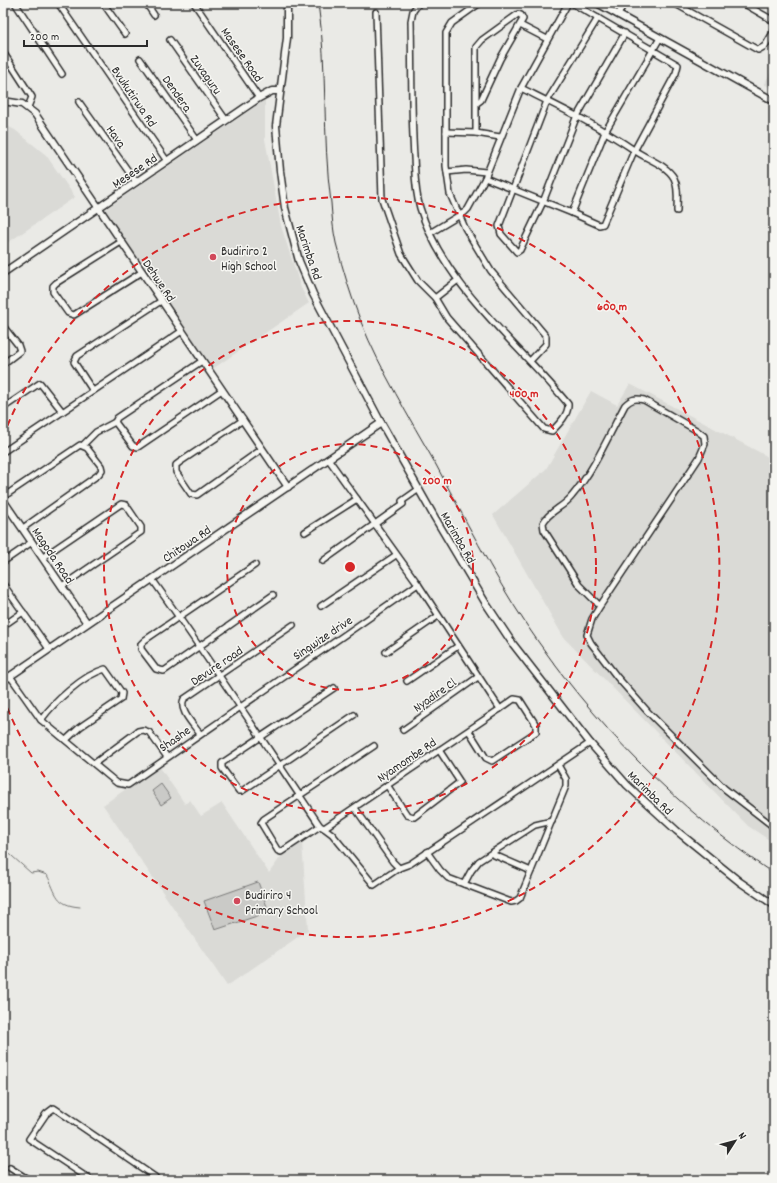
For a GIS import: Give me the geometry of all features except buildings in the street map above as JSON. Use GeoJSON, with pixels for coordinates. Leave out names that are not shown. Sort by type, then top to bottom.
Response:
{"type":"FeatureCollection","features":[{"type":"Feature","properties":{"kind":"street"},"geometry":{"type":"LineString","coordinates":[[15,3],[62,74]]}},
{"type":"Feature","properties":{"kind":"street","name":"Bvukutirwa Rd"},"geometry":{"type":"LineString","coordinates":[[58,3],[167,161]]}},
{"type":"Feature","properties":{"kind":"street"},"geometry":{"type":"LineString","coordinates":[[103,3],[125,34]]}},
{"type":"Feature","properties":{"kind":"street"},"geometry":{"type":"LineString","coordinates":[[146,3],[154,15]]}},
{"type":"Feature","properties":{"kind":"street","name":"Masese Road"},"geometry":{"type":"LineString","coordinates":[[194,3],[259,98]]}},
{"type":"Feature","properties":{"kind":"street","name":"Marimba Rd"},"geometry":{"type":"LineString","coordinates":[[287,3],[287,38],[276,126],[285,208],[299,261],[313,294],[381,423],[456,554],[505,632],[590,743],[627,785],[671,827],[740,882],[774,905]]}},
{"type":"Feature","properties":{"kind":"street"},"geometry":{"type":"LineString","coordinates":[[376,12],[382,199],[400,254],[418,281],[435,298],[452,323],[544,429],[550,431],[562,420],[569,406],[458,280],[430,233],[417,197],[413,146],[411,21],[413,11],[419,3]]}},
{"type":"Feature","properties":{"kind":"street"},"geometry":{"type":"LineString","coordinates":[[480,3],[452,23],[446,33],[446,132],[447,172],[450,194],[459,216],[492,271],[546,336],[546,344],[530,361]]}},
{"type":"Feature","properties":{"kind":"street"},"geometry":{"type":"LineString","coordinates":[[430,233],[468,209],[484,178],[521,88],[568,3]]}},
{"type":"Feature","properties":{"kind":"street"},"geometry":{"type":"LineString","coordinates":[[484,178],[599,225],[603,224],[634,150],[678,68],[677,63],[572,3]]}},
{"type":"Feature","properties":{"kind":"street"},"geometry":{"type":"LineString","coordinates":[[597,3],[774,101]]}},
{"type":"Feature","properties":{"kind":"street"},"geometry":{"type":"LineString","coordinates":[[618,15],[624,3]]}},
{"type":"Feature","properties":{"kind":"street"},"geometry":{"type":"LineString","coordinates":[[674,3],[756,49],[761,49],[765,46],[774,31]]}},
{"type":"Feature","properties":{"kind":"street"},"geometry":{"type":"LineString","coordinates":[[743,3],[774,20]]}},
{"type":"Feature","properties":{"kind":"street"},"geometry":{"type":"LineString","coordinates":[[476,133],[476,47],[484,38],[518,14],[522,16],[523,19],[500,59],[481,100],[477,103]]}},
{"type":"Feature","properties":{"kind":"street"},"geometry":{"type":"LineString","coordinates":[[598,18],[547,101],[499,229],[501,234],[517,252],[520,250],[543,202],[576,118],[625,33]]}},
{"type":"Feature","properties":{"kind":"street"},"geometry":{"type":"LineString","coordinates":[[520,25],[547,39]]}},
{"type":"Feature","properties":{"kind":"street"},"geometry":{"type":"LineString","coordinates":[[572,213],[605,132],[660,38]]}},
{"type":"Feature","properties":{"kind":"street","name":"Zuvaguru"},"geometry":{"type":"LineString","coordinates":[[170,40],[226,120]]}},
{"type":"Feature","properties":{"kind":"street"},"geometry":{"type":"LineString","coordinates":[[3,52],[32,97],[28,108],[22,104],[3,101]]}},
{"type":"Feature","properties":{"kind":"street","name":"Dendera"},"geometry":{"type":"LineString","coordinates":[[140,59],[197,140]]}},
{"type":"Feature","properties":{"kind":"street"},"geometry":{"type":"LineString","coordinates":[[521,88],[622,141],[667,170],[674,178],[678,192],[677,211]]}},
{"type":"Feature","properties":{"kind":"street","name":"Mesese Rd"},"geometry":{"type":"LineString","coordinates":[[3,273],[259,98],[272,91],[280,91]]}},
{"type":"Feature","properties":{"kind":"street","name":"Hava"},"geometry":{"type":"LineString","coordinates":[[79,102],[136,182]]}},
{"type":"Feature","properties":{"kind":"street","name":"Dehwe Rd"},"geometry":{"type":"LineString","coordinates":[[28,108],[35,114],[288,487]]}},
{"type":"Feature","properties":{"kind":"street"},"geometry":{"type":"LineString","coordinates":[[446,132],[476,133],[500,137]]}},
{"type":"Feature","properties":{"kind":"street"},"geometry":{"type":"LineString","coordinates":[[447,172],[466,170],[486,172]]}},
{"type":"Feature","properties":{"kind":"street"},"geometry":{"type":"LineString","coordinates":[[121,242],[54,285],[54,292],[64,308],[71,315],[78,314],[142,272]]}},
{"type":"Feature","properties":{"kind":"street"},"geometry":{"type":"LineString","coordinates":[[435,298],[458,280]]}},
{"type":"Feature","properties":{"kind":"street"},"geometry":{"type":"LineString","coordinates":[[93,391],[74,362],[77,356],[161,301]]}},
{"type":"Feature","properties":{"kind":"street"},"geometry":{"type":"LineString","coordinates":[[3,326],[20,350],[20,353],[3,364]]}},
{"type":"Feature","properties":{"kind":"street"},"geometry":{"type":"LineString","coordinates":[[3,452],[182,331]]}},
{"type":"Feature","properties":{"kind":"street"},"geometry":{"type":"LineString","coordinates":[[3,498],[82,445],[96,432],[115,422],[120,416],[202,361]]}},
{"type":"Feature","properties":{"kind":"street"},"geometry":{"type":"LineString","coordinates":[[3,408],[40,384],[62,411]]}},
{"type":"Feature","properties":{"kind":"street"},"geometry":{"type":"LineString","coordinates":[[115,422],[133,446],[137,447],[222,390]]}},
{"type":"Feature","properties":{"kind":"street"},"geometry":{"type":"LineString","coordinates":[[600,606],[579,585],[544,530],[543,523],[548,516],[571,498],[581,484],[625,405],[629,401],[637,398],[644,400],[701,433],[705,440],[705,444],[699,458],[592,619],[587,636],[617,677],[648,712],[725,789],[774,828]]}},
{"type":"Feature","properties":{"kind":"street"},"geometry":{"type":"LineString","coordinates":[[243,420],[180,462],[176,466],[176,472],[191,494],[197,495],[262,450]]}},
{"type":"Feature","properties":{"kind":"street","name":"Chitowa Rd"},"geometry":{"type":"LineString","coordinates":[[3,681],[329,460],[381,423]]}},
{"type":"Feature","properties":{"kind":"street"},"geometry":{"type":"LineString","coordinates":[[22,528],[101,472],[101,466],[89,450],[82,445]]}},
{"type":"Feature","properties":{"kind":"street"},"geometry":{"type":"LineString","coordinates":[[329,460],[418,584],[500,709]]}},
{"type":"Feature","properties":{"kind":"street"},"geometry":{"type":"LineString","coordinates":[[324,561],[375,526],[403,504],[402,501],[419,489]]}},
{"type":"Feature","properties":{"kind":"street","name":"Magoda Road"},"geometry":{"type":"LineString","coordinates":[[3,498],[87,624]]}},
{"type":"Feature","properties":{"kind":"street"},"geometry":{"type":"LineString","coordinates":[[305,532],[357,499]]}},
{"type":"Feature","properties":{"kind":"street"},"geometry":{"type":"LineString","coordinates":[[43,557],[121,504],[126,505],[134,516],[141,527],[141,532],[62,586]]}},
{"type":"Feature","properties":{"kind":"street"},"geometry":{"type":"LineString","coordinates":[[3,562],[32,542]]}},
{"type":"Feature","properties":{"kind":"street"},"geometry":{"type":"LineString","coordinates":[[321,606],[396,555]]}},
{"type":"Feature","properties":{"kind":"street"},"geometry":{"type":"LineString","coordinates":[[255,566],[179,616],[141,643],[140,647],[156,669],[162,671],[273,595]]}},
{"type":"Feature","properties":{"kind":"street"},"geometry":{"type":"LineString","coordinates":[[152,580],[200,646],[218,676],[322,827],[332,834],[374,885],[400,868],[410,864],[590,743]]}},
{"type":"Feature","properties":{"kind":"street"},"geometry":{"type":"LineString","coordinates":[[3,584],[49,650]]}},
{"type":"Feature","properties":{"kind":"street","name":"Singwize drive"},"geometry":{"type":"LineString","coordinates":[[239,707],[418,584]]}},
{"type":"Feature","properties":{"kind":"street"},"geometry":{"type":"LineString","coordinates":[[3,626],[23,612]]}},
{"type":"Feature","properties":{"kind":"street"},"geometry":{"type":"LineString","coordinates":[[386,652],[438,616]]}},
{"type":"Feature","properties":{"kind":"street","name":"Devure road"},"geometry":{"type":"LineString","coordinates":[[200,734],[182,708],[182,702],[184,699],[293,625]]}},
{"type":"Feature","properties":{"kind":"street"},"geometry":{"type":"LineString","coordinates":[[407,681],[458,646]]}},
{"type":"Feature","properties":{"kind":"street"},"geometry":{"type":"LineString","coordinates":[[41,720],[56,702],[82,682],[104,669],[122,693],[121,699],[80,727],[66,740]]}},
{"type":"Feature","properties":{"kind":"street"},"geometry":{"type":"LineString","coordinates":[[10,676],[41,720],[95,763],[138,731],[143,730],[149,732],[167,757]]}},
{"type":"Feature","properties":{"kind":"street","name":"Nyadire Cl"},"geometry":{"type":"LineString","coordinates":[[403,730],[478,677]]}},
{"type":"Feature","properties":{"kind":"street"},"geometry":{"type":"LineString","coordinates":[[334,688],[222,763],[222,768],[239,791],[242,791],[280,766],[354,715]]}},
{"type":"Feature","properties":{"kind":"street","name":"Nyamombe Rd"},"geometry":{"type":"LineString","coordinates":[[300,796],[264,819],[261,823],[278,851],[283,852],[355,808],[514,699],[520,700],[536,725],[536,732],[492,761],[486,758],[468,731]]}},
{"type":"Feature","properties":{"kind":"street","name":"Shashe"},"geometry":{"type":"LineString","coordinates":[[95,763],[121,785],[128,785],[239,707]]}},
{"type":"Feature","properties":{"kind":"street"},"geometry":{"type":"LineString","coordinates":[[300,796],[374,746]]}},
{"type":"Feature","properties":{"kind":"street"},"geometry":{"type":"LineString","coordinates":[[387,785],[407,815],[414,817],[460,782],[439,750]]}},
{"type":"Feature","properties":{"kind":"street"},"geometry":{"type":"LineString","coordinates":[[427,852],[444,875],[513,902],[520,898],[567,782],[558,765]]}},
{"type":"Feature","properties":{"kind":"street"},"geometry":{"type":"LineString","coordinates":[[355,808],[393,862],[400,868]]}},
{"type":"Feature","properties":{"kind":"street"},"geometry":{"type":"LineString","coordinates":[[464,884],[474,866],[535,825],[552,821]]}},
{"type":"Feature","properties":{"kind":"street"},"geometry":{"type":"LineString","coordinates":[[492,854],[531,871]]}},
{"type":"Feature","properties":{"kind":"street"},"geometry":{"type":"LineString","coordinates":[[89,1179],[29,1139],[46,1114],[54,1108],[155,1177],[153,1180]]}},
{"type":"Feature","properties":{"kind":"street"},"geometry":{"type":"LineString","coordinates":[[10,1168],[29,1180]]}},
{"type":"Feature","properties":{"kind":"shaded area"},"geometry":{"type":"Polygon","coordinates":[[[774,67],[774,90],[764,84],[774,67]]]}},
{"type":"Feature","properties":{"kind":"shaded area","name":"Budiriro 2 High School"},"geometry":{"type":"Polygon","coordinates":[[[265,100],[265,139],[281,226],[301,288],[309,303],[211,370],[103,211],[265,100]]]}},
{"type":"Feature","properties":{"kind":"shaded area"},"geometry":{"type":"Polygon","coordinates":[[[3,124],[15,130],[46,155],[75,197],[3,246],[3,124]]]}},
{"type":"Feature","properties":{"kind":"shaded area"},"geometry":{"type":"Polygon","coordinates":[[[630,384],[774,460],[774,843],[748,826],[564,638],[493,515],[546,469],[591,391],[617,405],[630,384]]]}},
{"type":"Feature","properties":{"kind":"shaded area","name":"Budiriro 4 Primary School"},"geometry":{"type":"Polygon","coordinates":[[[159,766],[185,804],[190,800],[201,816],[222,803],[269,873],[282,855],[302,842],[308,930],[227,986],[103,805],[159,766]]]}},
{"type":"Feature","properties":{"kind":"shaded area"},"geometry":{"type":"Polygon","coordinates":[[[161,784],[171,798],[161,805],[152,791],[161,784]]]}},
{"type":"Feature","properties":{"kind":"shaded area"},"geometry":{"type":"Polygon","coordinates":[[[258,882],[269,912],[215,930],[204,901],[258,882]]]}},
{"type":"Feature","properties":{"kind":"waterway"},"geometry":{"type":"LineString","coordinates":[[3,848],[31,873],[38,872],[47,875],[55,893],[61,901],[72,906],[80,907]]}},
{"type":"Feature","properties":{"kind":"railway"},"geometry":{"type":"LineString","coordinates":[[318,3],[323,53],[328,178],[335,238],[344,273],[357,313],[386,376],[502,585],[526,624],[551,660],[607,729],[670,792],[738,849],[774,874]]}},
{"type":"Feature","properties":{"kind":"place","name":"Budiriro 2 High School"},"geometry":{"type":"Point","coordinates":[213,257]}},
{"type":"Feature","properties":{"kind":"place","name":"Budiriro 4 Primary School"},"geometry":{"type":"Point","coordinates":[237,901]}}]}
